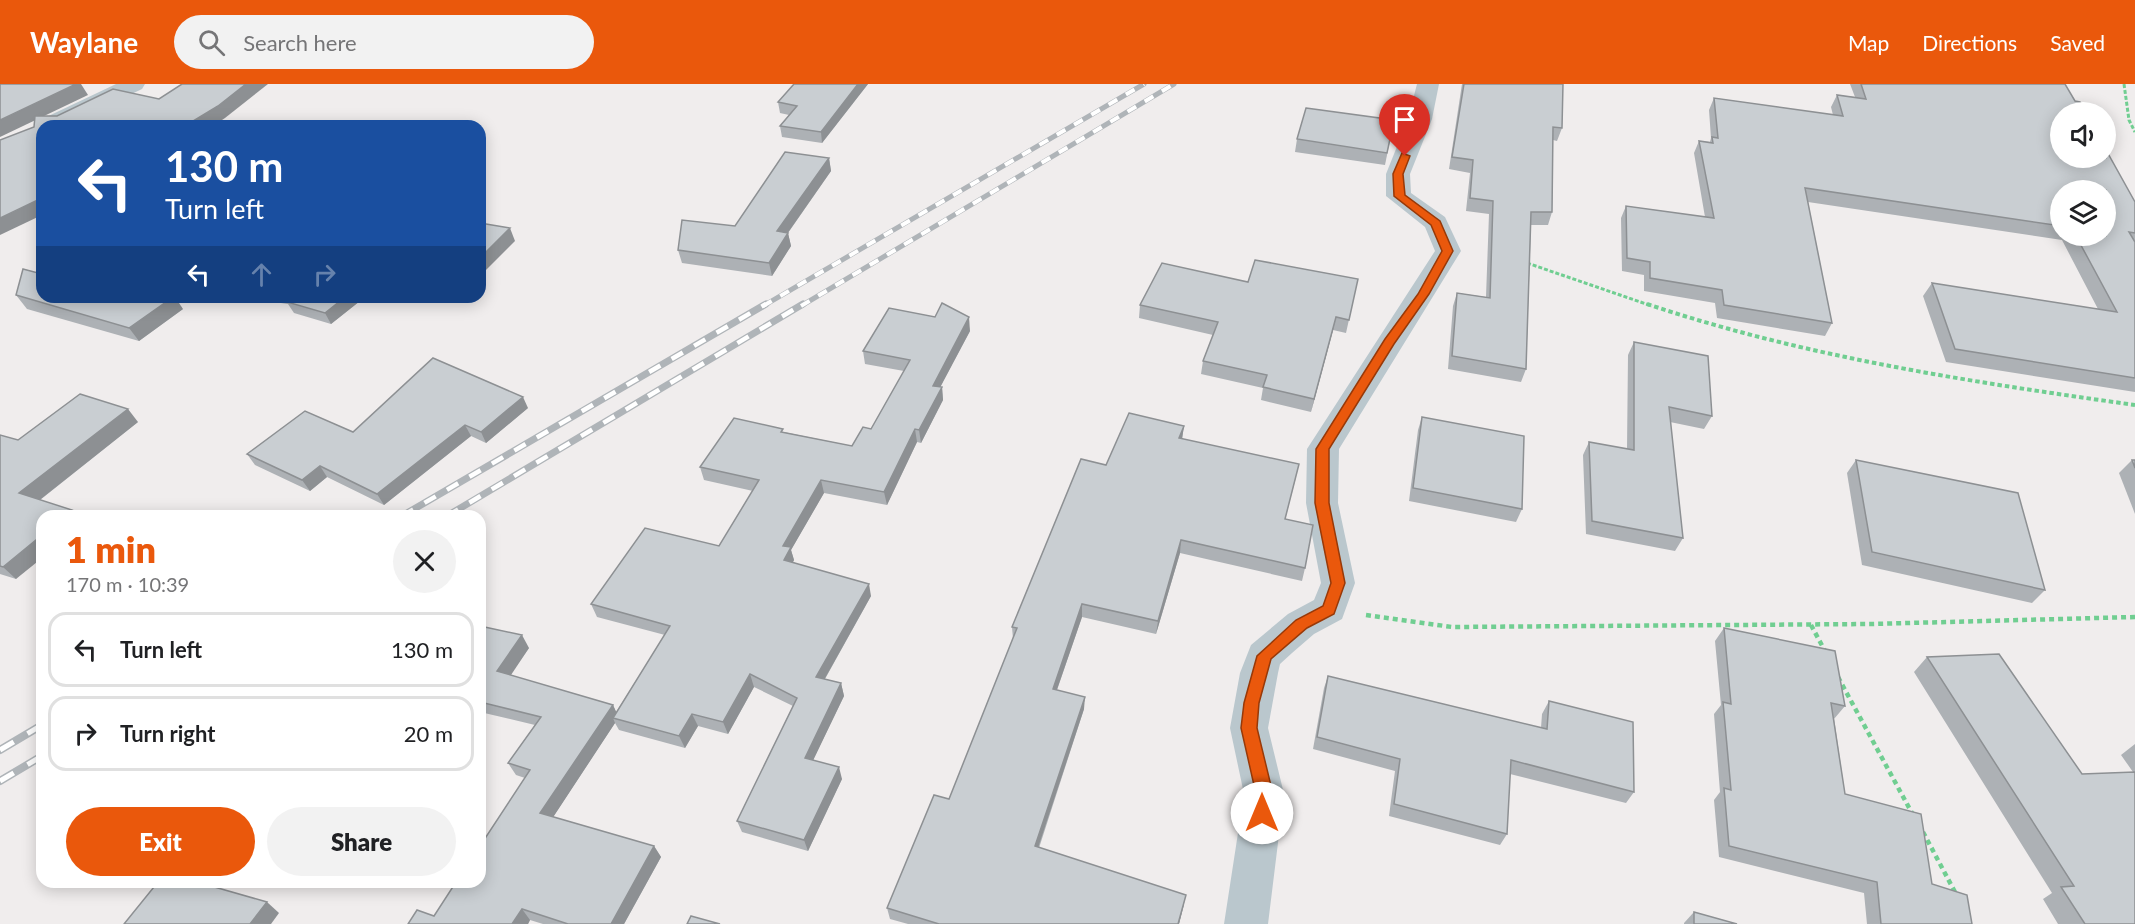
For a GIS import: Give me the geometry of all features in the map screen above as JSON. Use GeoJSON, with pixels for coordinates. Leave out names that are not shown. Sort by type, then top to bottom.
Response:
{"type":"FeatureCollection","features":[{"type":"Feature","properties":{"kind":"street"},"geometry":{"type":"LineString","coordinates":[[59,120],[134,84]]}},
{"type":"Feature","properties":{"kind":"street"},"geometry":{"type":"LineString","coordinates":[[1246,924],[1264,794],[1249,728],[1259,673],[1264,656],[1279,642],[1301,624],[1329,609],[1338,583],[1322,503],[1323,449],[1389,342],[1423,294],[1448,251],[1436,224],[1400,196],[1398,174],[1420,119],[1428,84]]}},
{"type":"Feature","properties":{"kind":"path"},"geometry":{"type":"LineString","coordinates":[[2124,84],[2129,120],[2135,132]]}},
{"type":"Feature","properties":{"kind":"path"},"geometry":{"type":"LineString","coordinates":[[1520,261],[1643,302],[1780,343],[1925,371],[2135,405]]}},
{"type":"Feature","properties":{"kind":"path"},"geometry":{"type":"LineString","coordinates":[[1329,609],[1452,627],[1811,625],[2135,617]]}},
{"type":"Feature","properties":{"kind":"path"},"geometry":{"type":"LineString","coordinates":[[1811,625],[1827,656]]}},
{"type":"Feature","properties":{"kind":"path"},"geometry":{"type":"LineString","coordinates":[[1833,666],[1961,903]]}},
{"type":"Feature","properties":{"kind":"building"},"geometry":{"type":"Polygon","coordinates":[[[0,84],[76,84],[0,120],[0,84]]]}},
{"type":"Feature","properties":{"kind":"building"},"geometry":{"type":"Polygon","coordinates":[[[182,84],[246,84],[218,106],[195,120],[36,120],[36,201],[0,218],[0,140],[34,127],[35,116],[57,116],[113,89],[159,99],[182,84]]]}},
{"type":"Feature","properties":{"kind":"building"},"geometry":{"type":"Polygon","coordinates":[[[794,84],[858,84],[821,132],[780,126],[797,106],[778,102],[794,84]]]}},
{"type":"Feature","properties":{"kind":"building"},"geometry":{"type":"Polygon","coordinates":[[[1464,84],[1563,84],[1562,128],[1553,127],[1552,212],[1531,212],[1526,369],[1452,356],[1457,293],[1490,298],[1493,201],[1470,198],[1473,160],[1452,157],[1464,84]]]}},
{"type":"Feature","properties":{"kind":"building"},"geometry":{"type":"Polygon","coordinates":[[[1861,84],[2065,84],[2075,101],[2080,102],[2050,102],[2050,168],[2116,168],[2135,202],[2135,233],[2129,232],[2135,242],[2135,378],[1955,349],[1932,283],[2117,312],[2081,246],[2116,246],[2116,180],[2050,180],[2050,224],[1805,188],[1832,323],[1724,305],[1722,290],[1650,278],[1650,262],[1627,258],[1626,206],[1714,218],[1699,141],[1713,143],[1712,137],[1718,138],[1714,98],[1843,116],[1837,95],[1866,99],[1861,84]]]}},
{"type":"Feature","properties":{"kind":"building"},"geometry":{"type":"Polygon","coordinates":[[[1306,108],[1394,120],[1387,153],[1297,139],[1306,108]]]}},
{"type":"Feature","properties":{"kind":"building"},"geometry":{"type":"Polygon","coordinates":[[[785,152],[829,158],[777,231],[788,233],[769,263],[678,250],[682,220],[735,226],[785,152]]]}},
{"type":"Feature","properties":{"kind":"building"},"geometry":{"type":"Polygon","coordinates":[[[486,224],[510,228],[486,252],[486,224]]]}},
{"type":"Feature","properties":{"kind":"building"},"geometry":{"type":"Polygon","coordinates":[[[1255,260],[1358,279],[1349,320],[1336,317],[1314,399],[1263,387],[1267,375],[1203,361],[1218,322],[1140,305],[1162,263],[1248,282],[1255,260]]]}},
{"type":"Feature","properties":{"kind":"building"},"geometry":{"type":"Polygon","coordinates":[[[23,269],[36,272],[36,301],[16,295],[23,269]]]}},
{"type":"Feature","properties":{"kind":"building"},"geometry":{"type":"Polygon","coordinates":[[[43,303],[164,303],[129,328],[43,303]]]}},
{"type":"Feature","properties":{"kind":"building"},"geometry":{"type":"Polygon","coordinates":[[[290,303],[338,303],[325,313],[290,303]]]}},
{"type":"Feature","properties":{"kind":"building"},"geometry":{"type":"Polygon","coordinates":[[[942,303],[969,317],[933,386],[942,387],[919,430],[915,429],[884,492],[821,480],[783,546],[791,547],[784,560],[869,584],[816,677],[841,683],[805,758],[839,767],[804,840],[737,821],[797,698],[750,674],[723,722],[692,714],[679,736],[613,718],[670,626],[591,604],[645,528],[719,546],[759,480],[700,467],[734,418],[783,429],[781,432],[852,446],[863,427],[871,429],[910,360],[863,351],[889,308],[935,317],[942,303]]]}},
{"type":"Feature","properties":{"kind":"building"},"geometry":{"type":"Polygon","coordinates":[[[1634,342],[1708,356],[1712,416],[1669,407],[1683,538],[1592,521],[1589,442],[1634,450],[1634,342]]]}},
{"type":"Feature","properties":{"kind":"building"},"geometry":{"type":"Polygon","coordinates":[[[433,358],[523,397],[481,432],[465,425],[377,494],[320,466],[302,480],[247,454],[305,411],[353,432],[433,358]]]}},
{"type":"Feature","properties":{"kind":"building"},"geometry":{"type":"Polygon","coordinates":[[[80,394],[128,409],[19,493],[72,510],[36,510],[36,540],[3,567],[0,566],[0,435],[18,440],[80,394]]]}},
{"type":"Feature","properties":{"kind":"building"},"geometry":{"type":"Polygon","coordinates":[[[1129,413],[1184,426],[1179,438],[1299,464],[1285,519],[1313,525],[1305,568],[1181,540],[1158,621],[1082,604],[1053,689],[1085,697],[1035,846],[1186,895],[1178,924],[939,924],[887,908],[934,795],[949,799],[1017,628],[1012,627],[1081,459],[1106,465],[1129,413]]]}},
{"type":"Feature","properties":{"kind":"building"},"geometry":{"type":"Polygon","coordinates":[[[1422,417],[1524,436],[1522,509],[1413,488],[1422,417]]]}},
{"type":"Feature","properties":{"kind":"building"},"geometry":{"type":"Polygon","coordinates":[[[1856,460],[2018,493],[2045,590],[1872,552],[1856,460]]]}},
{"type":"Feature","properties":{"kind":"building"},"geometry":{"type":"Polygon","coordinates":[[[486,627],[522,635],[497,671],[613,705],[540,813],[654,846],[611,924],[568,924],[522,909],[512,924],[408,924],[417,910],[434,916],[452,888],[486,888],[486,837],[530,770],[508,763],[541,717],[486,703],[486,627]]]}},
{"type":"Feature","properties":{"kind":"building"},"geometry":{"type":"Polygon","coordinates":[[[1724,628],[1835,651],[1845,706],[1831,703],[1845,794],[1921,814],[1932,884],[1967,895],[1972,924],[1881,924],[1877,882],[1729,846],[1724,788],[1731,790],[1723,702],[1731,704],[1724,628]]]}},
{"type":"Feature","properties":{"kind":"building"},"geometry":{"type":"Polygon","coordinates":[[[1999,654],[2082,774],[2135,772],[2135,924],[2085,924],[2061,887],[2074,886],[1927,657],[1999,654]]]}},
{"type":"Feature","properties":{"kind":"building"},"geometry":{"type":"Polygon","coordinates":[[[1328,676],[1547,729],[1549,701],[1633,722],[1634,792],[1511,760],[1507,834],[1394,804],[1400,759],[1317,737],[1328,676]]]}},
{"type":"Feature","properties":{"kind":"building"},"geometry":{"type":"Polygon","coordinates":[[[153,888],[218,888],[267,902],[250,924],[124,924],[153,888]]]}},
{"type":"Feature","properties":{"kind":"building"},"geometry":{"type":"Polygon","coordinates":[[[1694,912],[1737,924],[1694,924],[1694,912]]]}},
{"type":"Feature","properties":{"kind":"building"},"geometry":{"type":"Polygon","coordinates":[[[691,916],[720,924],[687,924],[691,916]]]}},
{"type":"Feature","properties":{"kind":"railway"},"geometry":{"type":"LineString","coordinates":[[763,306],[1144,84]]}},
{"type":"Feature","properties":{"kind":"railway"},"geometry":{"type":"LineString","coordinates":[[801,306],[1174,84]]}},
{"type":"Feature","properties":{"kind":"railway"},"geometry":{"type":"LineString","coordinates":[[412,510],[766,304]]}},
{"type":"Feature","properties":{"kind":"railway"},"geometry":{"type":"LineString","coordinates":[[457,510],[803,304]]}},
{"type":"Feature","properties":{"kind":"railway"},"geometry":{"type":"LineString","coordinates":[[0,750],[36,729]]}},
{"type":"Feature","properties":{"kind":"railway"},"geometry":{"type":"LineString","coordinates":[[0,781],[36,760]]}},
{"type":"Feature","properties":{"kind":"route"},"geometry":{"type":"LineString","coordinates":[[1262,813],[1264,794],[1249,728],[1252,703],[1264,656],[1301,624],[1329,609],[1338,583],[1322,503],[1323,449],[1389,342],[1423,294],[1448,251],[1436,224],[1400,196],[1398,174],[1405,156]]}}]}
